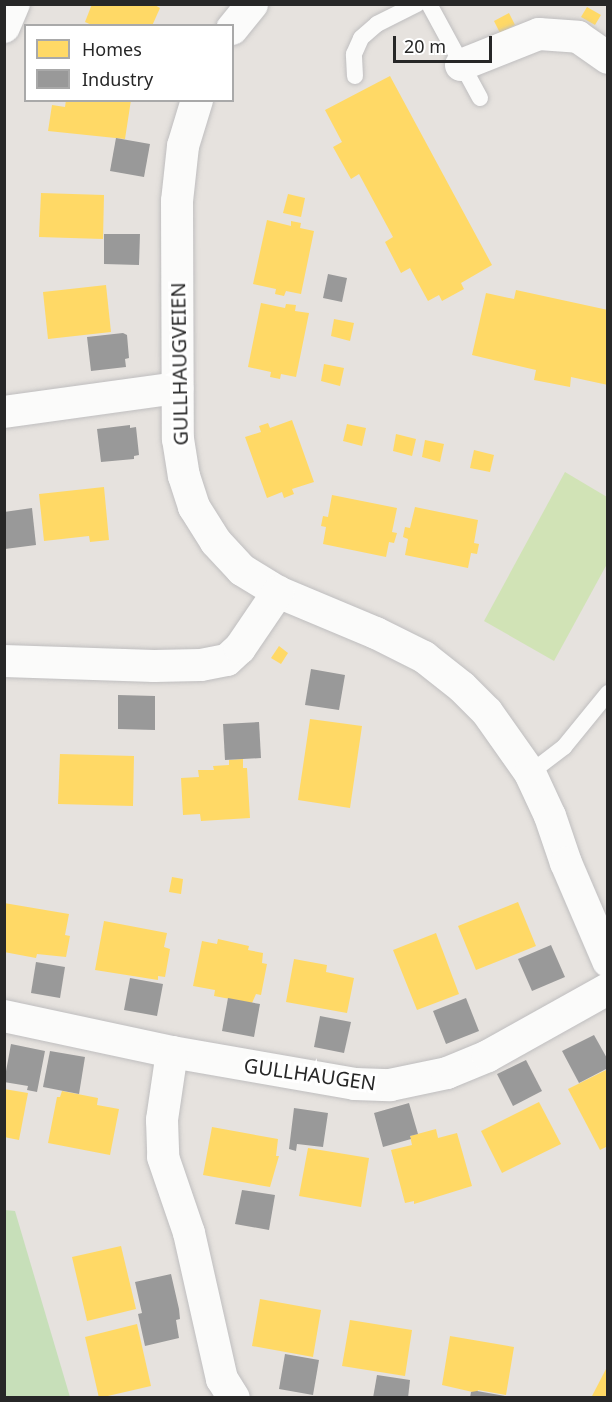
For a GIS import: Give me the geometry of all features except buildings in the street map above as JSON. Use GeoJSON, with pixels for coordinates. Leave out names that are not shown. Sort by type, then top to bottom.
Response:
{"type":"FeatureCollection","features":[{"type":"Feature","properties":{"kind":"street"},"geometry":{"type":"LineString","coordinates":[[4,27],[14,4]]}},
{"type":"Feature","properties":{"kind":"street"},"geometry":{"type":"LineString","coordinates":[[461,65],[539,34],[578,37],[608,58]]}},
{"type":"Feature","properties":{"kind":"street","name":"GULLHAUGVEIEN"},"geometry":{"type":"LineString","coordinates":[[196,102],[183,146],[177,201],[178,439],[184,476],[194,507],[216,542],[242,570],[278,592],[376,633],[424,657],[462,687],[487,712],[530,773],[550,816],[566,863],[608,961]]}},
{"type":"Feature","properties":{"kind":"street"},"geometry":{"type":"LineString","coordinates":[[4,412],[177,388]]}},
{"type":"Feature","properties":{"kind":"street"},"geometry":{"type":"LineString","coordinates":[[4,661],[154,666],[201,665],[227,660],[240,648],[278,592]]}},
{"type":"Feature","properties":{"kind":"street","name":"GULLHAUGEN"},"geometry":{"type":"LineString","coordinates":[[4,1016],[172,1052],[355,1084],[399,1084],[447,1073],[488,1056],[608,989]]}},
{"type":"Feature","properties":{"kind":"street"},"geometry":{"type":"LineString","coordinates":[[172,1052],[162,1120],[164,1157],[189,1233],[222,1379],[234,1398]]}},
{"type":"Feature","properties":{"kind":"lane"},"geometry":{"type":"LineString","coordinates":[[355,76],[354,54],[361,38],[377,24],[417,4]]}},
{"type":"Feature","properties":{"kind":"lane"},"geometry":{"type":"LineString","coordinates":[[429,4],[480,98]]}},
{"type":"Feature","properties":{"kind":"lane"},"geometry":{"type":"LineString","coordinates":[[530,773],[564,747],[608,693]]}},
{"type":"Feature","properties":{"kind":"green space"},"geometry":{"type":"Polygon","coordinates":[[[565,472],[607,497],[607,564],[554,661],[484,621],[565,472]]]}},
{"type":"Feature","properties":{"kind":"green space"},"geometry":{"type":"Polygon","coordinates":[[[5,1210],[15,1211],[70,1397],[5,1397],[5,1210]]]}}]}
